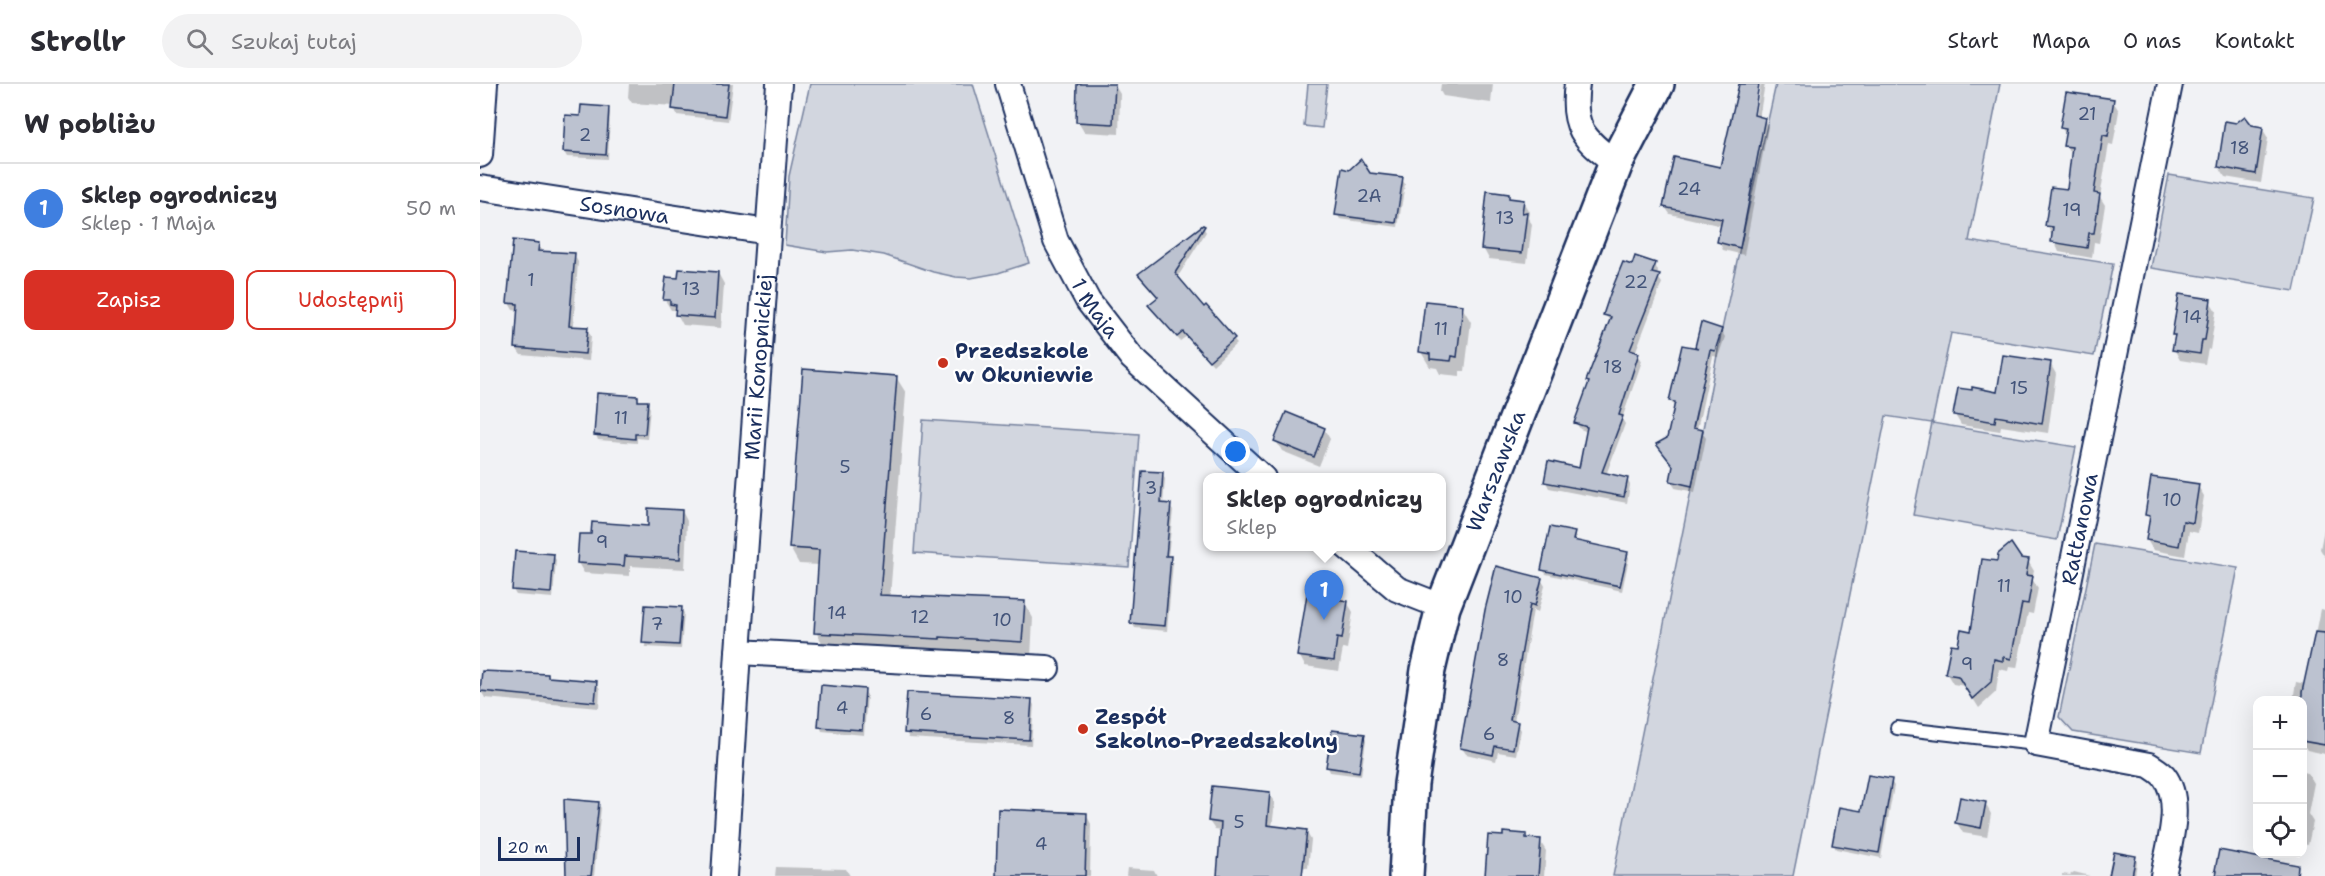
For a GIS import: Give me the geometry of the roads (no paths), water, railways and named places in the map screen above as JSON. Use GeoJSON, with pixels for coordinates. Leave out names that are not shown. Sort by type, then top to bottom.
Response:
{"type":"FeatureCollection","features":[{"type":"Feature","properties":{"kind":"main road","name":"Warszawska"},"geometry":{"type":"LineString","coordinates":[[1406,876],[1410,784],[1428,670],[1443,607],[1616,163],[1657,84]]}},
{"type":"Feature","properties":{"kind":"street"},"geometry":{"type":"LineString","coordinates":[[480,155],[485,84]]}},
{"type":"Feature","properties":{"kind":"street","name":"Marii Konopnickiej"},"geometry":{"type":"LineString","coordinates":[[724,876],[779,84]]}},
{"type":"Feature","properties":{"kind":"street","name":"1 Maja"},"geometry":{"type":"LineString","coordinates":[[1008,84],[1056,242],[1088,301],[1132,358],[1259,473]]}},
{"type":"Feature","properties":{"kind":"street"},"geometry":{"type":"LineString","coordinates":[[1577,84],[1574,106],[1577,125],[1595,148],[1616,163]]}},
{"type":"Feature","properties":{"kind":"street","name":"Rattanowa"},"geometry":{"type":"LineString","coordinates":[[2036,744],[2170,84]]}},
{"type":"Feature","properties":{"kind":"street","name":"Sosnowa"},"geometry":{"type":"LineString","coordinates":[[480,188],[768,232]]}},
{"type":"Feature","properties":{"kind":"street"},"geometry":{"type":"LineString","coordinates":[[1352,551],[1397,589],[1443,607]]}},
{"type":"Feature","properties":{"kind":"street"},"geometry":{"type":"LineString","coordinates":[[738,652],[1047,668]]}},
{"type":"Feature","properties":{"kind":"street"},"geometry":{"type":"LineString","coordinates":[[2036,744],[2149,765],[2164,776],[2170,788],[2175,814],[2163,876]]}},
{"type":"Feature","properties":{"kind":"lane"},"geometry":{"type":"LineString","coordinates":[[1897,728],[2036,744]]}},
{"type":"Feature","properties":{"kind":"place","name":"Przedszkole w Okuniewie"},"geometry":{"type":"Point","coordinates":[943,363]}},
{"type":"Feature","properties":{"kind":"place","name":"Sklep ogrodniczy"},"geometry":{"type":"Point","coordinates":[1324,620]}},
{"type":"Feature","properties":{"kind":"place","name":"Zespół Szkolno-Przedszkolny"},"geometry":{"type":"Point","coordinates":[1083,729]}}]}
